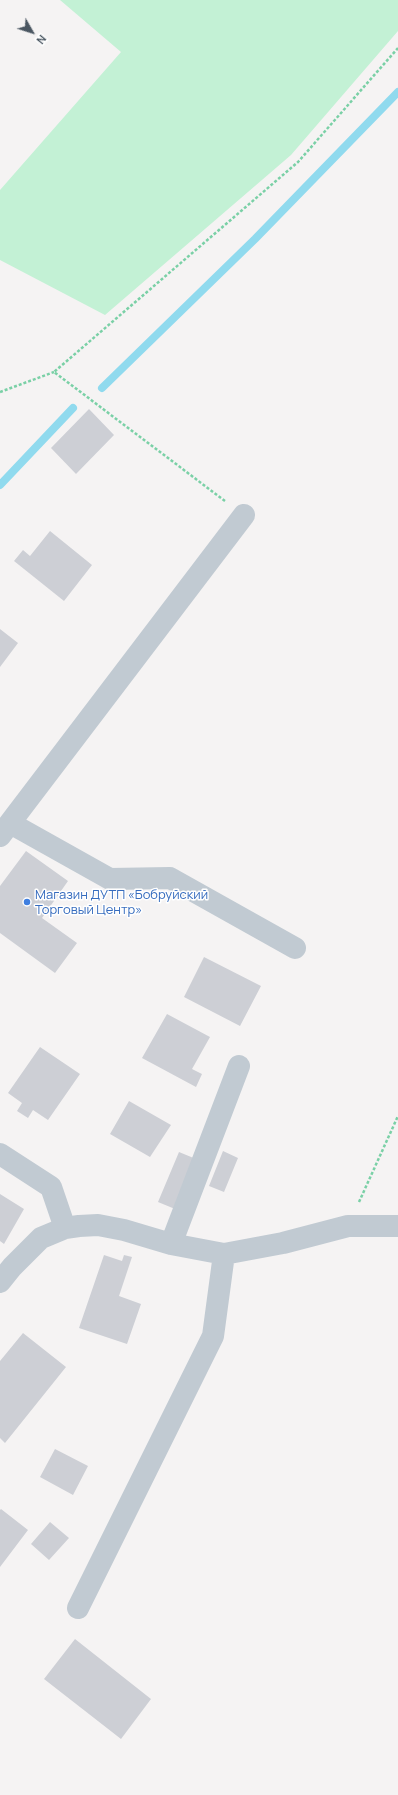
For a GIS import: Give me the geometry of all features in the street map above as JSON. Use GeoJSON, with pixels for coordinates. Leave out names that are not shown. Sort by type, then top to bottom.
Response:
{"type":"FeatureCollection","features":[{"type":"Feature","properties":{"kind":"street"},"geometry":{"type":"LineString","coordinates":[[244,515],[5,829],[110,878],[170,878],[295,948]]}},
{"type":"Feature","properties":{"kind":"street"},"geometry":{"type":"LineString","coordinates":[[171,1244],[239,1066]]}},
{"type":"Feature","properties":{"kind":"street"},"geometry":{"type":"LineString","coordinates":[[0,1154],[51,1187],[65,1228]]}},
{"type":"Feature","properties":{"kind":"street"},"geometry":{"type":"LineString","coordinates":[[0,1282],[12,1267],[42,1238],[65,1228],[98,1225],[124,1230],[171,1244],[224,1254],[284,1244],[348,1226],[398,1226]]}},
{"type":"Feature","properties":{"kind":"street"},"geometry":{"type":"LineString","coordinates":[[78,1608],[213,1336],[224,1254]]}},
{"type":"Feature","properties":{"kind":"path"},"geometry":{"type":"LineString","coordinates":[[0,392],[54,372],[298,162],[398,48]]}},
{"type":"Feature","properties":{"kind":"path"},"geometry":{"type":"LineString","coordinates":[[54,372],[244,515]]}},
{"type":"Feature","properties":{"kind":"path"},"geometry":{"type":"LineString","coordinates":[[348,1226],[398,1116]]}},
{"type":"Feature","properties":{"kind":"green space"},"geometry":{"type":"Polygon","coordinates":[[[60,0],[398,0],[398,31],[291,155],[105,315],[0,260],[0,190],[121,52],[60,0]]]}},
{"type":"Feature","properties":{"kind":"building"},"geometry":{"type":"Polygon","coordinates":[[[89,409],[114,435],[76,474],[51,448],[89,409]]]}},
{"type":"Feature","properties":{"kind":"building"},"geometry":{"type":"Polygon","coordinates":[[[50,531],[92,565],[64,601],[14,561],[23,550],[30,556],[50,531]]]}},
{"type":"Feature","properties":{"kind":"building"},"geometry":{"type":"Polygon","coordinates":[[[0,629],[18,643],[0,667],[0,629]]]}},
{"type":"Feature","properties":{"kind":"building","name":"Магазин ДУТП «Бобруйский Торговый Центр»"},"geometry":{"type":"Polygon","coordinates":[[[26,851],[68,881],[42,918],[77,943],[55,973],[0,933],[0,886],[26,851]]]}},
{"type":"Feature","properties":{"kind":"building"},"geometry":{"type":"Polygon","coordinates":[[[204,957],[261,986],[240,1026],[184,997],[204,957]]]}},
{"type":"Feature","properties":{"kind":"building"},"geometry":{"type":"Polygon","coordinates":[[[167,1014],[210,1037],[192,1069],[202,1074],[196,1087],[142,1058],[167,1014]]]}},
{"type":"Feature","properties":{"kind":"building"},"geometry":{"type":"Polygon","coordinates":[[[40,1047],[80,1074],[48,1120],[33,1110],[28,1118],[17,1111],[22,1103],[8,1093],[40,1047]]]}},
{"type":"Feature","properties":{"kind":"building"},"geometry":{"type":"Polygon","coordinates":[[[129,1101],[171,1125],[150,1157],[110,1134],[129,1101]]]}},
{"type":"Feature","properties":{"kind":"building"},"geometry":{"type":"Polygon","coordinates":[[[223,1151],[238,1158],[224,1192],[209,1186],[223,1151]]]}},
{"type":"Feature","properties":{"kind":"building"},"geometry":{"type":"Polygon","coordinates":[[[179,1152],[196,1159],[175,1209],[158,1202],[179,1152]]]}},
{"type":"Feature","properties":{"kind":"building"},"geometry":{"type":"Polygon","coordinates":[[[0,1194],[24,1209],[4,1244],[0,1241],[0,1194]]]}},
{"type":"Feature","properties":{"kind":"building"},"geometry":{"type":"Polygon","coordinates":[[[104,1255],[122,1261],[124,1255],[132,1257],[119,1296],[141,1304],[127,1344],[79,1328],[104,1255]]]}},
{"type":"Feature","properties":{"kind":"building"},"geometry":{"type":"Polygon","coordinates":[[[23,1333],[66,1367],[5,1443],[0,1438],[0,1361],[23,1333]]]}},
{"type":"Feature","properties":{"kind":"building"},"geometry":{"type":"Polygon","coordinates":[[[55,1449],[88,1466],[73,1495],[40,1477],[55,1449]]]}},
{"type":"Feature","properties":{"kind":"building"},"geometry":{"type":"Polygon","coordinates":[[[1,1509],[28,1530],[0,1567],[0,1510],[1,1509]]]}},
{"type":"Feature","properties":{"kind":"building"},"geometry":{"type":"Polygon","coordinates":[[[50,1522],[69,1538],[49,1560],[31,1544],[50,1522]]]}},
{"type":"Feature","properties":{"kind":"building"},"geometry":{"type":"Polygon","coordinates":[[[75,1639],[151,1699],[121,1739],[44,1679],[75,1639]]]}},
{"type":"Feature","properties":{"kind":"waterway"},"geometry":{"type":"LineString","coordinates":[[102,388],[255,239],[398,92]]}},
{"type":"Feature","properties":{"kind":"waterway"},"geometry":{"type":"LineString","coordinates":[[0,485],[73,408]]}},
{"type":"Feature","properties":{"kind":"place","name":"Магазин ДУТП «Бобруйский Торговый Центр»"},"geometry":{"type":"Point","coordinates":[27,902]}}]}
